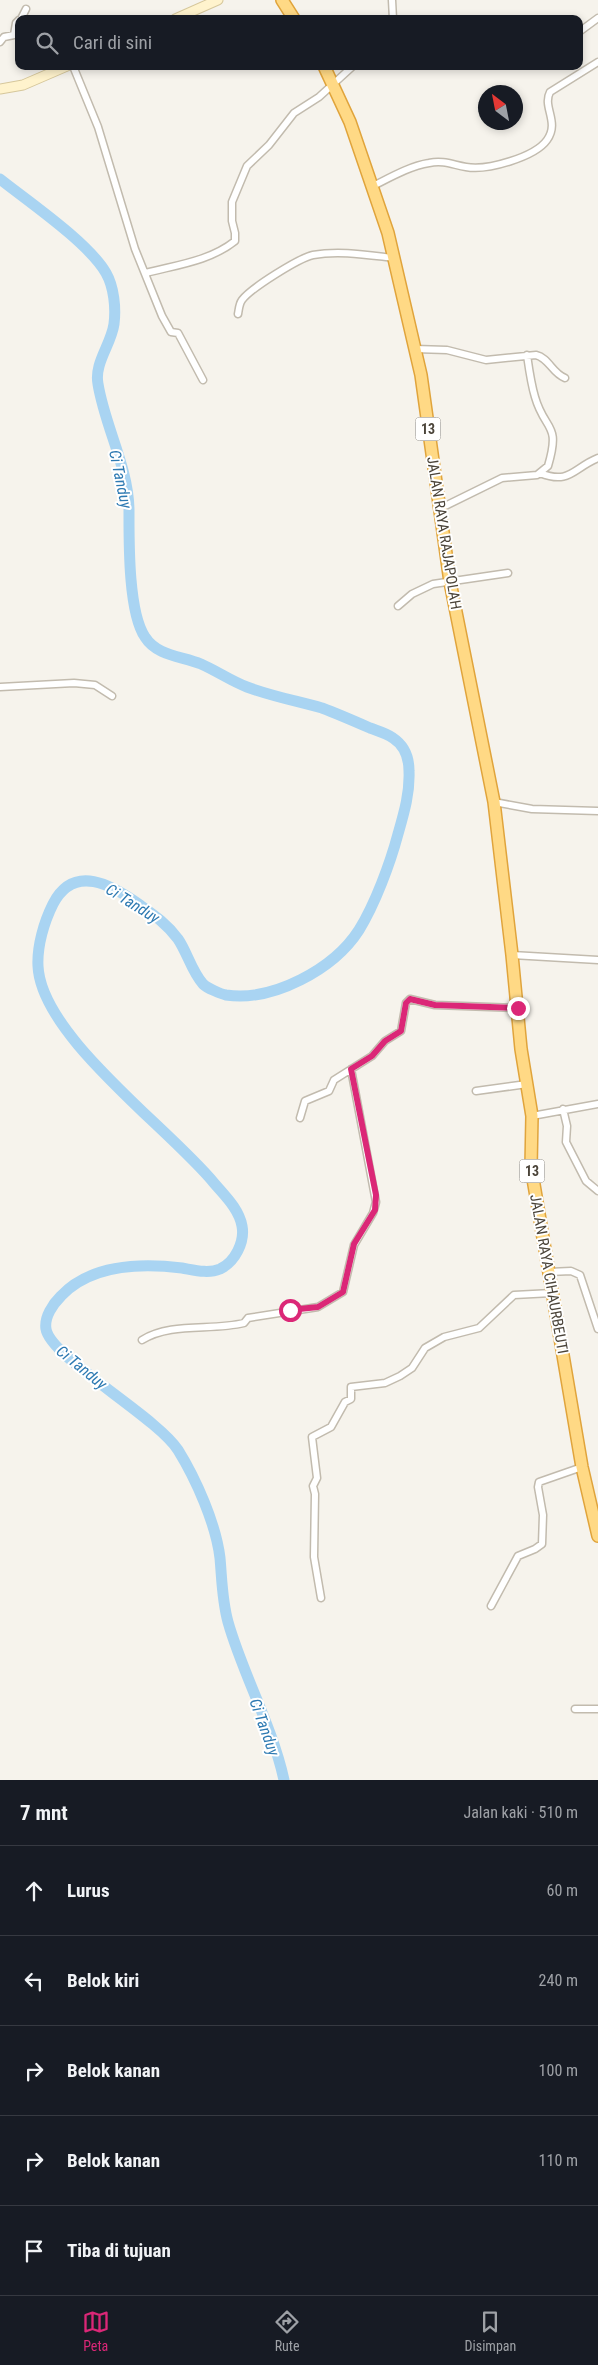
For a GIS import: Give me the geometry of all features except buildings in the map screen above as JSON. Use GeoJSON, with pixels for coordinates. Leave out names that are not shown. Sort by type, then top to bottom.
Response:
{"type":"FeatureCollection","features":[{"type":"Feature","properties":{"kind":"highway"},"geometry":{"type":"LineString","coordinates":[[282,0],[291,15]]}},
{"type":"Feature","properties":{"kind":"highway","name":"JALAN RAYA RAJAPOLAH"},"geometry":{"type":"LineString","coordinates":[[326,70],[350,122],[373,186],[394,258],[421,375],[450,582],[494,802]]}},
{"type":"Feature","properties":{"kind":"highway","name":"JALAN RAYA CIHAURBEUTI"},"geometry":{"type":"LineString","coordinates":[[494,802],[521,1048],[532,1116],[531,1167],[582,1467],[598,1536]]}},
{"type":"Feature","properties":{"kind":"main road"},"geometry":{"type":"LineString","coordinates":[[184,15],[218,0]]}},
{"type":"Feature","properties":{"kind":"main road"},"geometry":{"type":"LineString","coordinates":[[0,89],[23,85],[58,70]]}},
{"type":"Feature","properties":{"kind":"street"},"geometry":{"type":"LineString","coordinates":[[392,0],[392,15]]}},
{"type":"Feature","properties":{"kind":"street"},"geometry":{"type":"LineString","coordinates":[[23,15],[26,9]]}},
{"type":"Feature","properties":{"kind":"street"},"geometry":{"type":"LineString","coordinates":[[583,29],[598,18]]}},
{"type":"Feature","properties":{"kind":"street"},"geometry":{"type":"LineString","coordinates":[[0,42],[4,37],[14,35],[15,30]]}},
{"type":"Feature","properties":{"kind":"street"},"geometry":{"type":"LineString","coordinates":[[373,186],[429,163],[444,161],[475,168],[520,158],[534,152],[547,140],[552,131],[553,122],[548,101],[550,92],[598,62]]}},
{"type":"Feature","properties":{"kind":"street"},"geometry":{"type":"LineString","coordinates":[[75,70],[98,127],[134,246],[167,327],[171,332],[178,332],[204,380]]}},
{"type":"Feature","properties":{"kind":"street"},"geometry":{"type":"LineString","coordinates":[[146,273],[199,259],[235,242],[231,211],[243,172],[252,160],[269,145],[294,113],[312,102],[349,70]]}},
{"type":"Feature","properties":{"kind":"street"},"geometry":{"type":"LineString","coordinates":[[238,314],[240,302],[255,288],[283,270],[312,255],[354,253],[394,258]]}},
{"type":"Feature","properties":{"kind":"street"},"geometry":{"type":"LineString","coordinates":[[415,349],[447,350],[486,360],[526,355],[543,357],[556,373],[565,378]]}},
{"type":"Feature","properties":{"kind":"street"},"geometry":{"type":"LineString","coordinates":[[526,355],[535,399],[553,431],[554,439],[548,466],[540,473]]}},
{"type":"Feature","properties":{"kind":"street"},"geometry":{"type":"LineString","coordinates":[[439,508],[502,478],[540,473],[552,478],[564,478],[598,458]]}},
{"type":"Feature","properties":{"kind":"street"},"geometry":{"type":"LineString","coordinates":[[398,606],[423,588],[433,584],[508,573]]}},
{"type":"Feature","properties":{"kind":"street"},"geometry":{"type":"LineString","coordinates":[[0,687],[74,683],[95,685],[112,696]]}},
{"type":"Feature","properties":{"kind":"street"},"geometry":{"type":"LineString","coordinates":[[494,802],[532,809],[598,811]]}},
{"type":"Feature","properties":{"kind":"street"},"geometry":{"type":"LineString","coordinates":[[512,955],[598,960]]}},
{"type":"Feature","properties":{"kind":"street"},"geometry":{"type":"LineString","coordinates":[[300,1118],[304,1103],[329,1090],[334,1080],[372,1056],[385,1041],[401,1031],[406,1003],[410,999],[435,1005],[518,1008]]}},
{"type":"Feature","properties":{"kind":"street"},"geometry":{"type":"LineString","coordinates":[[142,1340],[154,1333],[226,1327],[243,1324],[248,1318],[315,1308],[343,1292],[354,1244],[373,1213],[376,1202],[351,1069]]}},
{"type":"Feature","properties":{"kind":"street"},"geometry":{"type":"LineString","coordinates":[[476,1091],[527,1084]]}},
{"type":"Feature","properties":{"kind":"street"},"geometry":{"type":"LineString","coordinates":[[532,1116],[598,1104]]}},
{"type":"Feature","properties":{"kind":"street"},"geometry":{"type":"LineString","coordinates":[[563,1109],[567,1126],[566,1142],[586,1180],[598,1191]]}},
{"type":"Feature","properties":{"kind":"street"},"geometry":{"type":"LineString","coordinates":[[549,1272],[571,1271],[580,1275],[598,1330]]}},
{"type":"Feature","properties":{"kind":"street"},"geometry":{"type":"LineString","coordinates":[[321,1598],[314,1557],[315,1494],[313,1486],[317,1478],[312,1437],[331,1427],[345,1402],[350,1399],[351,1387],[385,1382],[400,1376],[412,1368],[425,1348],[444,1337],[479,1328],[514,1295],[552,1292]]}},
{"type":"Feature","properties":{"kind":"street"},"geometry":{"type":"LineString","coordinates":[[491,1606],[518,1556],[542,1544],[543,1515],[538,1487],[539,1482],[582,1467]]}},
{"type":"Feature","properties":{"kind":"street"},"geometry":{"type":"LineString","coordinates":[[575,1709],[598,1709]]}},
{"type":"Feature","properties":{"kind":"waterway","name":"Ci Tanduy"},"geometry":{"type":"LineString","coordinates":[[0,179],[73,236],[98,261],[106,273],[113,291],[114,324],[97,376],[101,400],[121,462],[128,493],[132,594],[139,626],[145,637],[163,652],[201,664],[247,687],[322,708],[388,735],[401,745],[408,761],[409,787],[404,811],[391,858],[371,908],[359,930],[348,944],[334,958],[301,980],[282,988],[244,996],[226,995],[214,991],[205,986],[199,979],[178,939],[165,924],[118,891],[94,882],[82,881],[72,884],[62,891],[53,904],[47,918],[39,950],[38,966],[45,993],[60,1022],[83,1051],[110,1080],[194,1161],[214,1183],[231,1203],[238,1214],[242,1226],[243,1232],[238,1251],[230,1262],[220,1269],[196,1271],[166,1266],[134,1266],[117,1268],[87,1277],[73,1285],[55,1303],[46,1320],[46,1329],[52,1341],[65,1355],[166,1436],[178,1450],[192,1474],[210,1517],[218,1545],[223,1598],[234,1642],[265,1720],[284,1780]]}},
{"type":"Feature","properties":{"kind":"route"},"geometry":{"type":"LineString","coordinates":[[290,1310],[312,1309],[341,1295],[346,1286],[347,1268],[354,1244],[375,1210],[376,1195],[361,1128],[362,1124],[351,1069],[372,1056],[385,1041],[401,1031],[406,1003],[410,999],[420,1003],[435,1005],[518,1008]]}}]}
